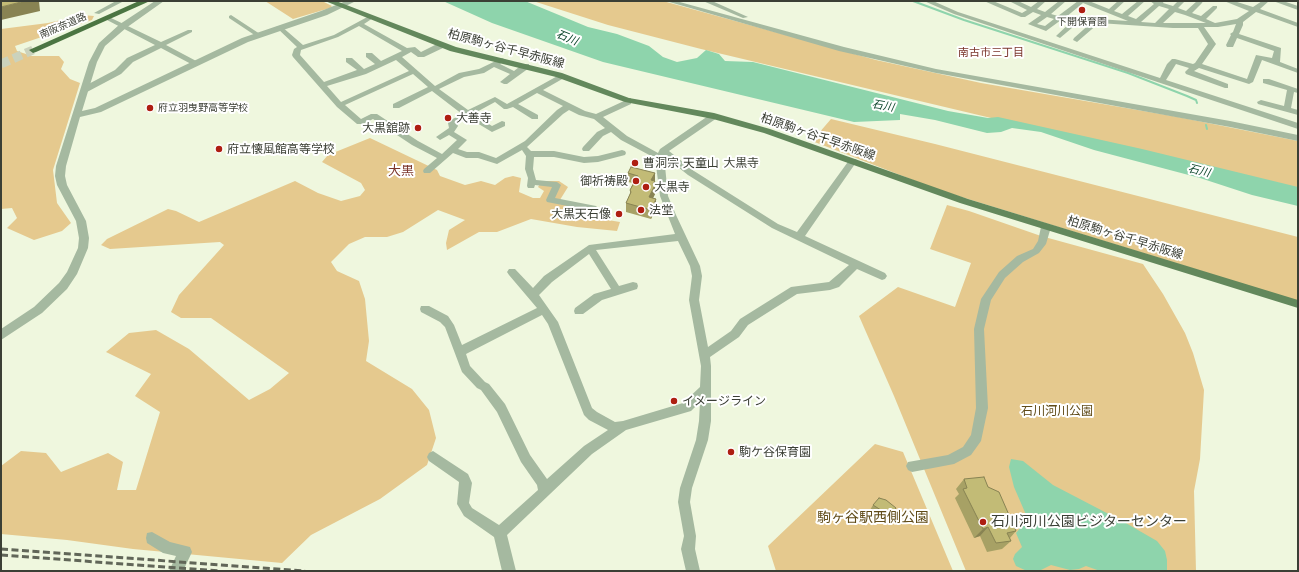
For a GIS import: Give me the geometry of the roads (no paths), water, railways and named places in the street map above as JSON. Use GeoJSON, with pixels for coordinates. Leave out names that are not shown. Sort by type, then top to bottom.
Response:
{"type":"FeatureCollection","features":[{"type":"Feature","properties":{"kind":"highway","name":"南阪奈道路"},"geometry":{"type":"LineString","coordinates":[[108,17],[140,1]]}},
{"type":"Feature","properties":{"kind":"highway","name":"南阪奈道路"},"geometry":{"type":"LineString","coordinates":[[33,49],[146,1]]}},
{"type":"Feature","properties":{"kind":"main road","name":"柏原駒ヶ谷千早赤阪線"},"geometry":{"type":"LineString","coordinates":[[329,1],[347,4],[371,17],[442,45],[497,62],[526,66],[561,76],[628,100],[714,116],[767,131],[964,201],[1298,304]]}},
{"type":"Feature","properties":{"kind":"street"},"geometry":{"type":"LineString","coordinates":[[121,1],[97,13],[108,17],[122,26],[196,63]]}},
{"type":"Feature","properties":{"kind":"street"},"geometry":{"type":"LineString","coordinates":[[1,335],[38,310],[63,286],[72,274],[83,248],[84,238],[81,221],[62,185],[60,166],[93,62],[102,45],[110,36],[122,26],[160,1]]}},
{"type":"Feature","properties":{"kind":"street"},"geometry":{"type":"LineString","coordinates":[[669,1],[849,51],[936,71],[1230,124],[1298,138]]}},
{"type":"Feature","properties":{"kind":"street"},"geometry":{"type":"LineString","coordinates":[[696,8],[705,1],[750,19],[750,23]]}},
{"type":"Feature","properties":{"kind":"street"},"geometry":{"type":"LineString","coordinates":[[927,1],[956,13],[1298,126]]}},
{"type":"Feature","properties":{"kind":"street"},"geometry":{"type":"LineString","coordinates":[[987,1],[1023,16],[1043,1]]}},
{"type":"Feature","properties":{"kind":"street"},"geometry":{"type":"LineString","coordinates":[[1012,1],[1046,15],[1060,18],[1144,25],[1201,22],[1218,25],[1239,21],[1266,1]]}},
{"type":"Feature","properties":{"kind":"street"},"geometry":{"type":"LineString","coordinates":[[1063,1],[1046,15],[1031,24],[1046,29],[1083,1],[1100,3],[1110,11],[1144,25]]}},
{"type":"Feature","properties":{"kind":"street"},"geometry":{"type":"LineString","coordinates":[[1110,11],[1122,1]]}},
{"type":"Feature","properties":{"kind":"street"},"geometry":{"type":"LineString","coordinates":[[1123,16],[1142,1]]}},
{"type":"Feature","properties":{"kind":"street"},"geometry":{"type":"LineString","coordinates":[[1157,25],[1182,1]]}},
{"type":"Feature","properties":{"kind":"street"},"geometry":{"type":"LineString","coordinates":[[1227,1],[1298,25]]}},
{"type":"Feature","properties":{"kind":"street"},"geometry":{"type":"LineString","coordinates":[[1276,1],[1298,8]]}},
{"type":"Feature","properties":{"kind":"street"},"geometry":{"type":"LineString","coordinates":[[1136,22],[1157,2],[1174,8],[1201,22],[1212,44],[1196,66],[1189,72],[1224,86]]}},
{"type":"Feature","properties":{"kind":"street"},"geometry":{"type":"LineString","coordinates":[[1187,14],[1200,2]]}},
{"type":"Feature","properties":{"kind":"street"},"geometry":{"type":"LineString","coordinates":[[76,115],[98,110],[258,35],[347,4]]}},
{"type":"Feature","properties":{"kind":"street"},"geometry":{"type":"LineString","coordinates":[[1201,22],[1216,7]]}},
{"type":"Feature","properties":{"kind":"street"},"geometry":{"type":"LineString","coordinates":[[231,16],[258,35]]}},
{"type":"Feature","properties":{"kind":"street"},"geometry":{"type":"LineString","coordinates":[[371,17],[328,39],[321,39],[301,47],[298,49],[296,55],[340,105],[360,122],[374,116],[415,143],[442,157]]}},
{"type":"Feature","properties":{"kind":"street"},"geometry":{"type":"LineString","coordinates":[[1060,36],[1078,19]]}},
{"type":"Feature","properties":{"kind":"street"},"geometry":{"type":"LineString","coordinates":[[1067,29],[1079,37],[1097,21]]}},
{"type":"Feature","properties":{"kind":"street"},"geometry":{"type":"LineString","coordinates":[[1230,45],[1234,34],[1240,25],[1239,21]]}},
{"type":"Feature","properties":{"kind":"street"},"geometry":{"type":"LineString","coordinates":[[359,24],[407,51]]}},
{"type":"Feature","properties":{"kind":"street"},"geometry":{"type":"LineString","coordinates":[[279,27],[301,47]]}},
{"type":"Feature","properties":{"kind":"street"},"geometry":{"type":"LineString","coordinates":[[84,90],[118,72],[130,60],[190,31]]}},
{"type":"Feature","properties":{"kind":"street"},"geometry":{"type":"LineString","coordinates":[[1234,34],[1278,50],[1275,62]]}},
{"type":"Feature","properties":{"kind":"street"},"geometry":{"type":"LineString","coordinates":[[322,85],[380,64],[412,49],[421,55],[442,45]]}},
{"type":"Feature","properties":{"kind":"street"},"geometry":{"type":"LineString","coordinates":[[369,54],[380,64]]}},
{"type":"Feature","properties":{"kind":"street"},"geometry":{"type":"LineString","coordinates":[[397,57],[434,89],[468,114],[492,128],[502,124]]}},
{"type":"Feature","properties":{"kind":"street"},"geometry":{"type":"LineString","coordinates":[[1162,81],[1171,64],[1175,61],[1249,82],[1259,57],[1298,71]]}},
{"type":"Feature","properties":{"kind":"street"},"geometry":{"type":"LineString","coordinates":[[349,60],[362,71]]}},
{"type":"Feature","properties":{"kind":"street"},"geometry":{"type":"LineString","coordinates":[[396,106],[462,75],[481,71],[497,62],[514,74]]}},
{"type":"Feature","properties":{"kind":"street"},"geometry":{"type":"LineString","coordinates":[[504,82],[526,66]]}},
{"type":"Feature","properties":{"kind":"street"},"geometry":{"type":"LineString","coordinates":[[340,105],[414,71]]}},
{"type":"Feature","properties":{"kind":"street"},"geometry":{"type":"LineString","coordinates":[[440,137],[449,132],[454,126],[452,123],[495,99],[507,107],[561,76]]}},
{"type":"Feature","properties":{"kind":"street"},"geometry":{"type":"LineString","coordinates":[[1266,81],[1294,90],[1287,110]]}},
{"type":"Feature","properties":{"kind":"street"},"geometry":{"type":"LineString","coordinates":[[538,90],[568,107],[582,113],[598,117],[624,138],[661,154],[765,220],[882,276]]}},
{"type":"Feature","properties":{"kind":"street"},"geometry":{"type":"LineString","coordinates":[[598,117],[628,102],[628,100]]}},
{"type":"Feature","properties":{"kind":"street"},"geometry":{"type":"LineString","coordinates":[[1261,102],[1298,113]]}},
{"type":"Feature","properties":{"kind":"street"},"geometry":{"type":"LineString","coordinates":[[513,104],[535,117]]}},
{"type":"Feature","properties":{"kind":"street"},"geometry":{"type":"LineString","coordinates":[[452,150],[466,155],[479,155],[497,160],[528,143],[560,112],[568,107]]}},
{"type":"Feature","properties":{"kind":"street"},"geometry":{"type":"LineString","coordinates":[[661,154],[714,116]]}},
{"type":"Feature","properties":{"kind":"street"},"geometry":{"type":"LineString","coordinates":[[586,149],[600,134],[612,128]]}},
{"type":"Feature","properties":{"kind":"street"},"geometry":{"type":"LineString","coordinates":[[427,171],[463,140],[449,132]]}},
{"type":"Feature","properties":{"kind":"street"},"geometry":{"type":"LineString","coordinates":[[522,146],[528,154],[531,184],[557,185],[550,200],[593,208]]}},
{"type":"Feature","properties":{"kind":"street"},"geometry":{"type":"LineString","coordinates":[[528,154],[554,154],[584,160],[598,159],[622,153]]}},
{"type":"Feature","properties":{"kind":"street"},"geometry":{"type":"LineString","coordinates":[[661,154],[664,196],[696,271],[694,300],[706,366],[705,421],[702,440],[686,488],[684,502],[690,536],[688,549],[693,571]]}},
{"type":"Feature","properties":{"kind":"street"},"geometry":{"type":"LineString","coordinates":[[799,237],[853,161]]}},
{"type":"Feature","properties":{"kind":"street"},"geometry":{"type":"LineString","coordinates":[[912,466],[950,460],[967,451],[977,437],[982,408],[979,329],[986,299],[1002,276],[1020,259],[1036,251],[1043,242],[1046,227]]}},
{"type":"Feature","properties":{"kind":"street"},"geometry":{"type":"LineString","coordinates":[[534,295],[548,279],[590,248],[682,237]]}},
{"type":"Feature","properties":{"kind":"street"},"geometry":{"type":"LineString","coordinates":[[590,248],[617,291]]}},
{"type":"Feature","properties":{"kind":"street"},"geometry":{"type":"LineString","coordinates":[[704,355],[735,334],[744,322],[794,290],[830,286],[835,284],[856,264]]}},
{"type":"Feature","properties":{"kind":"street"},"geometry":{"type":"LineString","coordinates":[[512,272],[534,295],[553,322],[588,411],[593,416],[614,427],[623,426],[688,407],[705,389]]}},
{"type":"Feature","properties":{"kind":"street"},"geometry":{"type":"LineString","coordinates":[[579,311],[598,297],[633,286]]}},
{"type":"Feature","properties":{"kind":"street"},"geometry":{"type":"LineString","coordinates":[[425,309],[444,319],[448,325],[466,369],[481,385],[485,387],[501,408],[525,458],[543,483],[544,490]]}},
{"type":"Feature","properties":{"kind":"street"},"geometry":{"type":"LineString","coordinates":[[459,352],[544,309]]}},
{"type":"Feature","properties":{"kind":"street"},"geometry":{"type":"LineString","coordinates":[[500,533],[541,496],[544,490],[588,450],[623,426]]}},
{"type":"Feature","properties":{"kind":"street"},"geometry":{"type":"LineString","coordinates":[[433,457],[464,478],[466,483],[463,504],[468,512],[500,533],[509,571]]}},
{"type":"Feature","properties":{"kind":"street"},"geometry":{"type":"LineString","coordinates":[[152,538],[168,548],[185,552],[176,571]]}},
{"type":"Feature","properties":{"kind":"water","name":"石川"},"geometry":{"type":"Polygon","coordinates":[[[443,1],[525,1],[588,27],[617,34],[649,46],[663,57],[677,62],[697,58],[706,50],[719,54],[725,61],[753,62],[948,111],[988,118],[998,117],[1142,149],[1298,187],[1298,206],[1252,195],[1200,178],[1094,150],[1041,132],[1012,128],[1001,132],[987,133],[935,120],[900,114],[900,120],[854,122],[603,62],[492,23],[443,1]]]}},
{"type":"Feature","properties":{"kind":"water"},"geometry":{"type":"Polygon","coordinates":[[[1011,459],[1023,461],[1053,485],[1157,541],[1165,551],[1167,571],[1100,571],[1086,566],[1079,569],[1070,570],[1051,565],[1039,571],[1027,571],[1016,566],[1013,559],[1015,554],[1022,547],[1016,533],[1027,517],[1014,487],[1009,467],[1011,459]]]}},
{"type":"Feature","properties":{"kind":"waterway"},"geometry":{"type":"LineString","coordinates":[[913,1],[964,20],[1128,73],[1187,96],[1196,100],[1197,103]]}},
{"type":"Feature","properties":{"kind":"waterway"},"geometry":{"type":"LineString","coordinates":[[1206,125],[1207,129]]}},
{"type":"Feature","properties":{"kind":"tunnel"},"geometry":{"type":"LineString","coordinates":[[1,64],[33,50]]}},
{"type":"Feature","properties":{"kind":"railway"},"geometry":{"type":"LineString","coordinates":[[1,549],[305,571]]}},
{"type":"Feature","properties":{"kind":"railway"},"geometry":{"type":"LineString","coordinates":[[1,555],[220,571]]}},
{"type":"Feature","properties":{"kind":"place","name":"下開保育園"},"geometry":{"type":"Point","coordinates":[1082,10]}},
{"type":"Feature","properties":{"kind":"place","name":"府立羽曳野高等学校"},"geometry":{"type":"Point","coordinates":[150,108]}},
{"type":"Feature","properties":{"kind":"place","name":"大善寺"},"geometry":{"type":"Point","coordinates":[448,118]}},
{"type":"Feature","properties":{"kind":"place","name":"大黒舘跡"},"geometry":{"type":"Point","coordinates":[418,128]}},
{"type":"Feature","properties":{"kind":"place","name":"府立懐風館高等学校"},"geometry":{"type":"Point","coordinates":[219,149]}},
{"type":"Feature","properties":{"kind":"place","name":"曹洞宗 天童山 大黒寺"},"geometry":{"type":"Point","coordinates":[635,163]}},
{"type":"Feature","properties":{"kind":"place","name":"御祈祷殿"},"geometry":{"type":"Point","coordinates":[636,181]}},
{"type":"Feature","properties":{"kind":"place","name":"大黒寺"},"geometry":{"type":"Point","coordinates":[646,187]}},
{"type":"Feature","properties":{"kind":"place","name":"法堂"},"geometry":{"type":"Point","coordinates":[641,210]}},
{"type":"Feature","properties":{"kind":"place","name":"大黒天石像"},"geometry":{"type":"Point","coordinates":[619,214]}},
{"type":"Feature","properties":{"kind":"place","name":"イメージライン"},"geometry":{"type":"Point","coordinates":[674,401]}},
{"type":"Feature","properties":{"kind":"place","name":"駒ケ谷保育園"},"geometry":{"type":"Point","coordinates":[731,452]}},
{"type":"Feature","properties":{"kind":"place","name":"石川河川公園ビジターセンター"},"geometry":{"type":"Point","coordinates":[983,522]}},
{"type":"Feature","properties":{"kind":"district","name":"南古市三丁目"},"geometry":{"type":"Point","coordinates":[991,53]}},
{"type":"Feature","properties":{"kind":"district","name":"大黒"},"geometry":{"type":"Point","coordinates":[401,171]}},
{"type":"Feature","properties":{"kind":"park label","name":"石川河川公園"},"geometry":{"type":"Point","coordinates":[1057,411]}},
{"type":"Feature","properties":{"kind":"park label","name":"駒ヶ谷駅西側公園"},"geometry":{"type":"Point","coordinates":[873,518]}}]}
